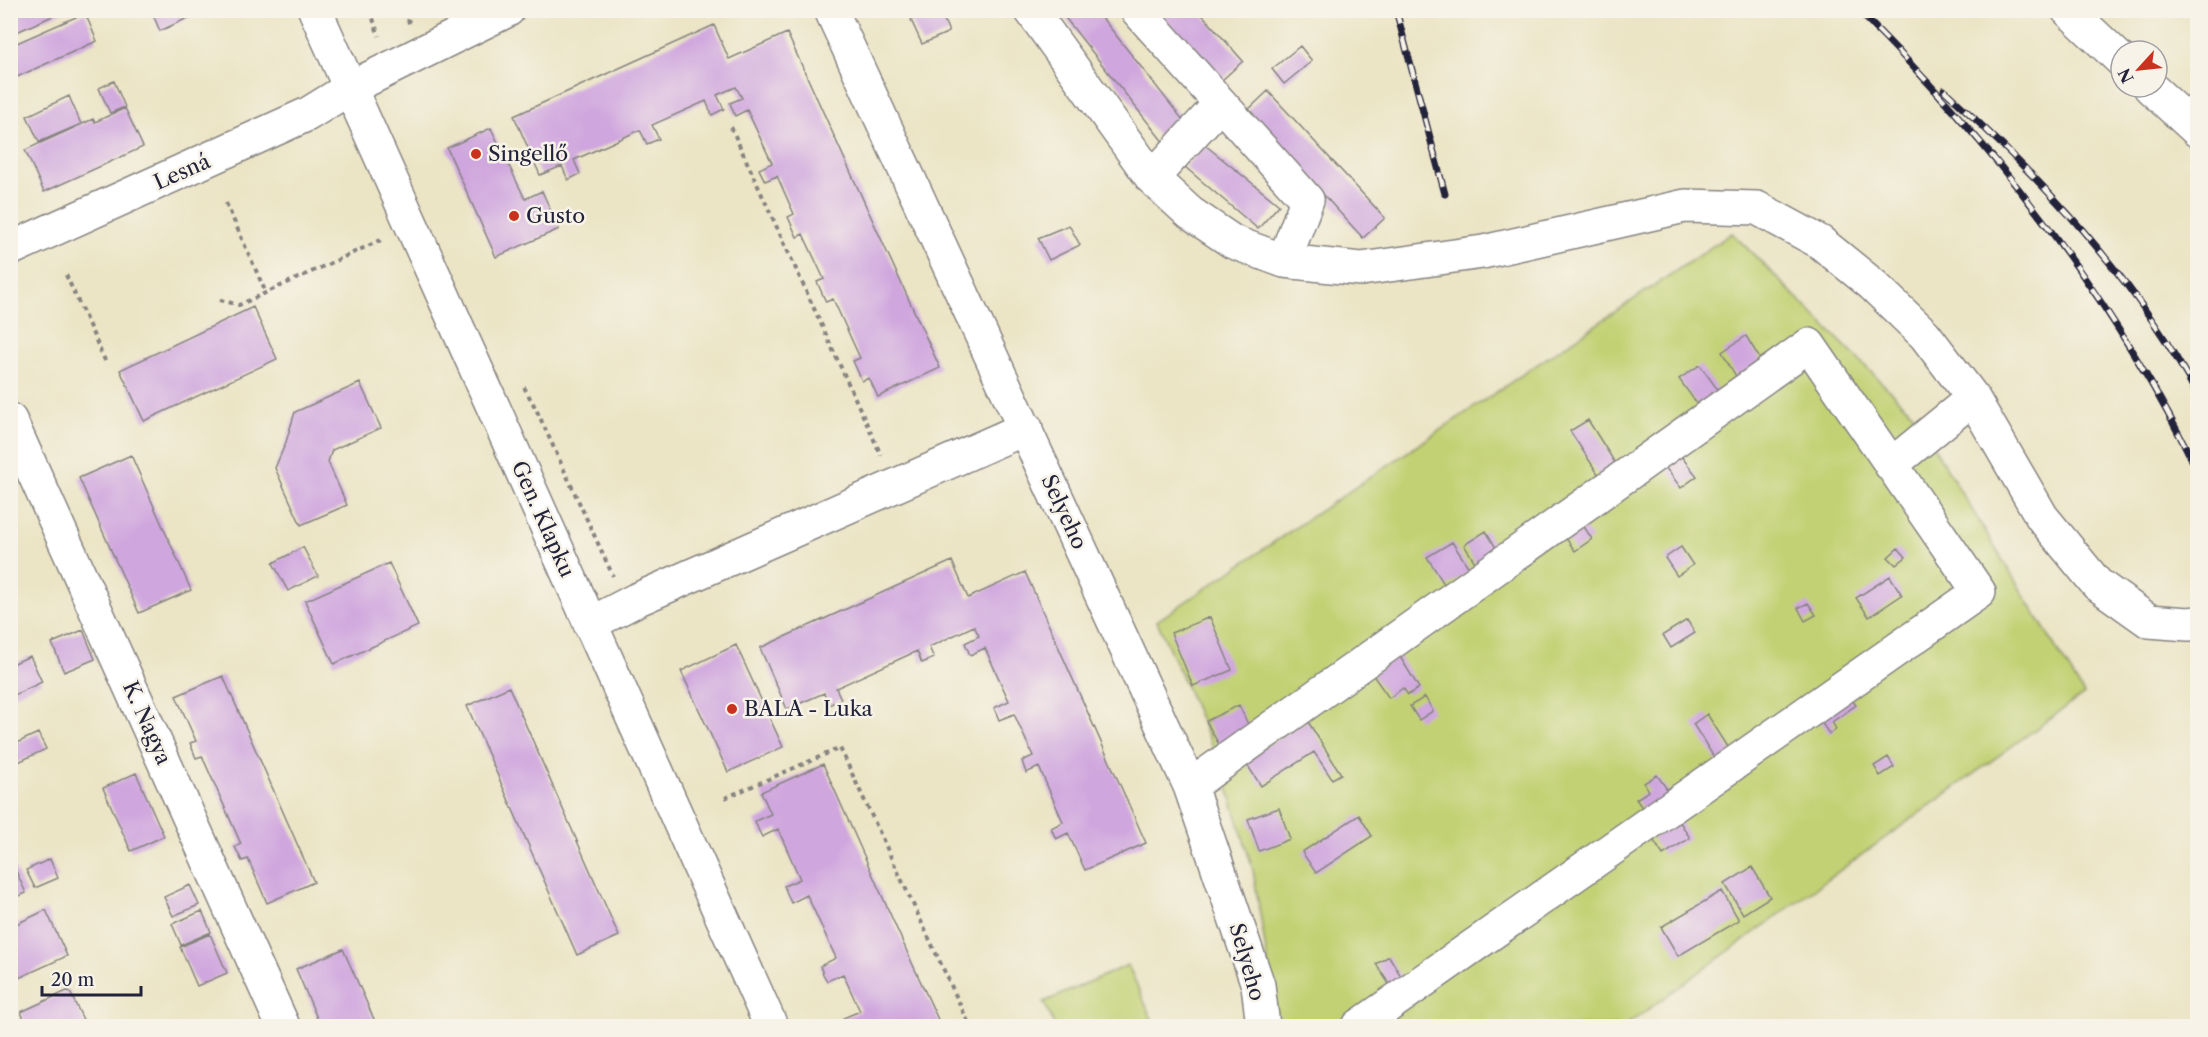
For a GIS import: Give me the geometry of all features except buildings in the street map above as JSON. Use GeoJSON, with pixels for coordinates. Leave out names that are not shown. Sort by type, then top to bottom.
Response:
{"type":"FeatureCollection","features":[{"type":"Feature","properties":{"kind":"street","name":"Gen. Klapku"},"geometry":{"type":"LineString","coordinates":[[315,10],[771,1026]]}},
{"type":"Feature","properties":{"kind":"street","name":"Lesná"},"geometry":{"type":"LineString","coordinates":[[10,249],[308,114],[350,88],[508,10]]}},
{"type":"Feature","properties":{"kind":"street","name":"Selyeho"},"geometry":{"type":"LineString","coordinates":[[831,10],[1190,786],[1258,985],[1263,1026]]}},
{"type":"Feature","properties":{"kind":"street"},"geometry":{"type":"LineString","coordinates":[[1031,10],[1152,178],[1190,213],[1233,242],[1284,261],[1361,269],[1483,252],[1685,206],[1757,208],[1820,242],[1873,285],[1925,335],[1973,398],[2042,517],[2097,584],[2149,621],[2198,623]]}},
{"type":"Feature","properties":{"kind":"street"},"geometry":{"type":"LineString","coordinates":[[1137,10],[1307,201],[1284,261]]}},
{"type":"Feature","properties":{"kind":"street"},"geometry":{"type":"LineString","coordinates":[[2068,10],[2109,49]]}},
{"type":"Feature","properties":{"kind":"street"},"geometry":{"type":"LineString","coordinates":[[2163,99],[2198,131]]}},
{"type":"Feature","properties":{"kind":"street"},"geometry":{"type":"LineString","coordinates":[[1152,178],[1220,104]]}},
{"type":"Feature","properties":{"kind":"street"},"geometry":{"type":"LineString","coordinates":[[1190,786],[1809,345],[1978,592],[1359,1026]]}},
{"type":"Feature","properties":{"kind":"street"},"geometry":{"type":"LineString","coordinates":[[1891,465],[1973,398]]}},
{"type":"Feature","properties":{"kind":"street","name":"K. Nagya"},"geometry":{"type":"LineString","coordinates":[[10,420],[283,1026]]}},
{"type":"Feature","properties":{"kind":"street"},"geometry":{"type":"LineString","coordinates":[[590,624],[636,600],[1026,428]]}},
{"type":"Feature","properties":{"kind":"path"},"geometry":{"type":"LineString","coordinates":[[731,126],[896,486]]}},
{"type":"Feature","properties":{"kind":"path"},"geometry":{"type":"LineString","coordinates":[[226,203],[266,293]]}},
{"type":"Feature","properties":{"kind":"path"},"geometry":{"type":"LineString","coordinates":[[220,300],[239,305],[388,237]]}},
{"type":"Feature","properties":{"kind":"path"},"geometry":{"type":"LineString","coordinates":[[66,275],[107,365]]}},
{"type":"Feature","properties":{"kind":"path"},"geometry":{"type":"LineString","coordinates":[[520,380],[536,409],[612,575],[636,600]]}},
{"type":"Feature","properties":{"kind":"path"},"geometry":{"type":"LineString","coordinates":[[725,798],[840,748],[970,1026]]}},
{"type":"Feature","properties":{"kind":"green space"},"geometry":{"type":"Polygon","coordinates":[[[1732,233],[1915,416],[2084,694],[1625,1026],[1278,1026],[1253,870],[1222,768],[1157,621],[1732,233]]]}},
{"type":"Feature","properties":{"kind":"green space"},"geometry":{"type":"Polygon","coordinates":[[[1128,965],[1155,1026],[1055,1026],[1044,1002],[1128,965]]]}},
{"type":"Feature","properties":{"kind":"railway"},"geometry":{"type":"LineString","coordinates":[[1396,10],[1445,194]]}},
{"type":"Feature","properties":{"kind":"railway"},"geometry":{"type":"LineString","coordinates":[[1858,10],[1957,115],[2048,227],[2090,285],[2129,346],[2198,472]]}},
{"type":"Feature","properties":{"kind":"railway"},"geometry":{"type":"LineString","coordinates":[[1944,90],[2016,159],[2084,232],[2146,311],[2198,396]]}},
{"type":"Feature","properties":{"kind":"place","name":"Singellő"},"geometry":{"type":"Point","coordinates":[476,154]}},
{"type":"Feature","properties":{"kind":"place","name":"Gusto"},"geometry":{"type":"Point","coordinates":[514,216]}},
{"type":"Feature","properties":{"kind":"place","name":"BALA - Luka"},"geometry":{"type":"Point","coordinates":[732,709]}}]}
